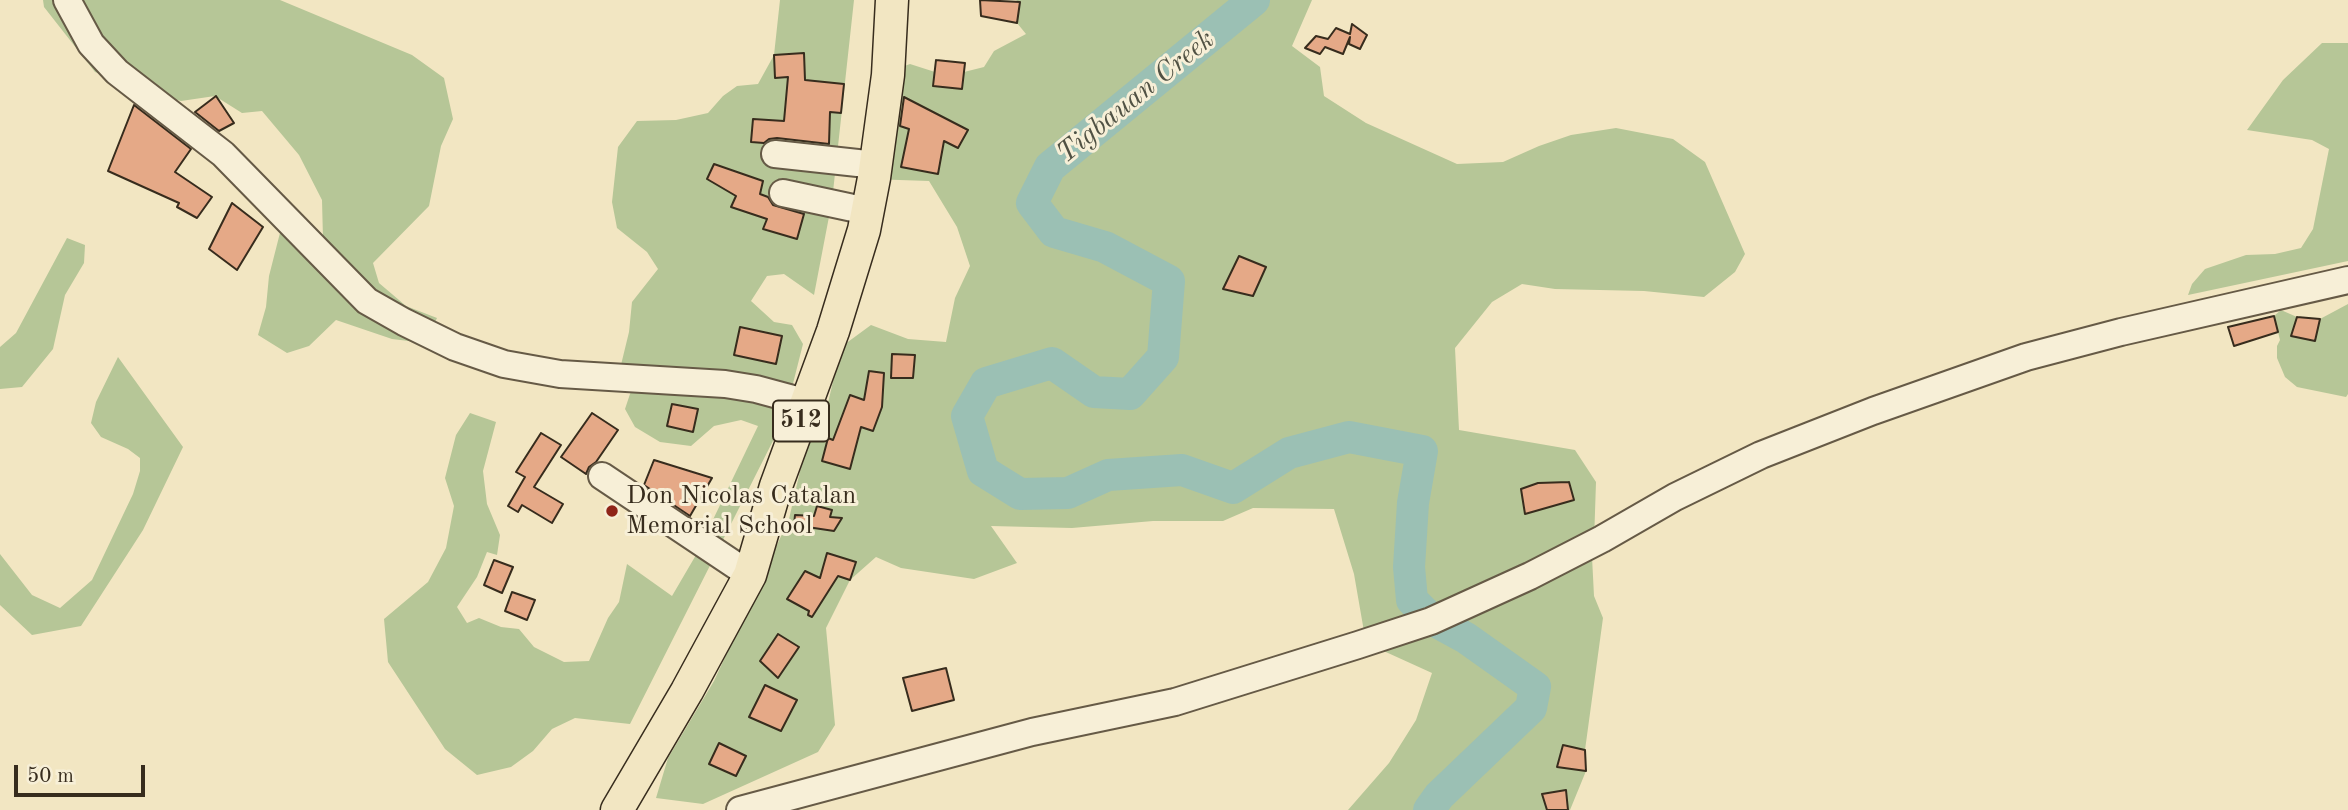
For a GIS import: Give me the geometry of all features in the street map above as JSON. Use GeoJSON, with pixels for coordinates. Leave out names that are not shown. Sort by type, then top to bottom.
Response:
{"type":"FeatureCollection","features":[{"type":"Feature","properties":{"kind":"main road","name":"512"},"geometry":{"type":"LineString","coordinates":[[617,810],[687,691],[750,575],[776,486],[833,331],[864,230],[876,165],[888,75],[892,0]]}},
{"type":"Feature","properties":{"kind":"street"},"geometry":{"type":"LineString","coordinates":[[67,0],[91,44],[117,72],[223,154],[367,301],[404,323],[455,347],[504,364],[560,374],[725,384],[808,403]]}},
{"type":"Feature","properties":{"kind":"street"},"geometry":{"type":"LineString","coordinates":[[775,154],[876,165]]}},
{"type":"Feature","properties":{"kind":"street"},"geometry":{"type":"LineString","coordinates":[[783,193],[867,211]]}},
{"type":"Feature","properties":{"kind":"street"},"geometry":{"type":"LineString","coordinates":[[740,810],[1032,732],[1175,702],[1358,646],[1431,621],[1530,576],[1675,497],[1761,455],[1873,411],[2026,357],[2121,332],[2348,281]]}},
{"type":"Feature","properties":{"kind":"street"},"geometry":{"type":"LineString","coordinates":[[603,476],[750,575]]}},
{"type":"Feature","properties":{"kind":"green space"},"geometry":{"type":"Polygon","coordinates":[[[43,0],[280,0],[412,55],[444,78],[453,119],[441,146],[429,206],[373,263],[379,283],[406,306],[437,318],[425,343],[392,339],[336,320],[309,346],[287,353],[258,335],[282,225],[323,239],[322,200],[299,155],[262,111],[242,113],[215,96],[181,101],[95,72],[44,7],[43,0]]]}},
{"type":"Feature","properties":{"kind":"green space"},"geometry":{"type":"Polygon","coordinates":[[[780,0],[854,0],[832,201],[814,295],[784,274],[767,276],[751,301],[774,322],[792,325],[803,344],[784,419],[630,724],[575,718],[552,729],[533,751],[511,767],[477,775],[445,749],[388,662],[384,619],[428,582],[446,548],[454,506],[445,478],[456,435],[470,413],[496,422],[483,471],[487,504],[500,535],[497,555],[487,552],[477,577],[457,607],[467,623],[479,618],[501,627],[519,629],[534,647],[564,662],[589,661],[608,618],[619,602],[627,564],[672,596],[696,555],[758,426],[741,420],[714,426],[691,446],[660,442],[635,427],[625,409],[631,391],[620,369],[629,332],[632,302],[658,269],[647,252],[617,228],[612,202],[618,147],[637,121],[676,120],[708,113],[723,96],[737,86],[758,84],[774,55],[780,0]]]}},
{"type":"Feature","properties":{"kind":"green space"},"geometry":{"type":"Polygon","coordinates":[[[1016,0],[1312,0],[1292,46],[1320,67],[1324,96],[1366,123],[1457,164],[1503,162],[1571,135],[1616,128],[1673,139],[1705,162],[1745,254],[1735,272],[1704,297],[1644,291],[1555,289],[1522,284],[1492,302],[1455,348],[1459,430],[1575,450],[1596,482],[1592,557],[1594,596],[1603,618],[1585,750],[1586,771],[1570,810],[1348,810],[1389,763],[1416,720],[1432,673],[1366,643],[1354,574],[1334,509],[1253,508],[1223,521],[1153,521],[1072,528],[991,526],[1017,563],[974,579],[901,568],[876,557],[850,580],[826,628],[835,725],[818,752],[703,804],[656,798],[668,758],[714,681],[789,519],[803,458],[828,403],[841,347],[871,325],[908,339],[946,342],[955,298],[970,266],[957,227],[929,181],[870,179],[893,70],[910,64],[935,72],[934,86],[964,72],[984,67],[994,51],[1026,34],[1017,23],[1020,3],[1016,0]]]}},
{"type":"Feature","properties":{"kind":"green space"},"geometry":{"type":"Polygon","coordinates":[[[2322,43],[2348,43],[2348,261],[2188,295],[2192,284],[2205,269],[2246,255],[2275,254],[2301,248],[2313,229],[2329,149],[2312,140],[2247,130],[2283,80],[2322,43]]]}},
{"type":"Feature","properties":{"kind":"green space"},"geometry":{"type":"Polygon","coordinates":[[[67,238],[85,245],[84,263],[65,295],[53,349],[22,387],[0,389],[0,347],[16,333],[67,238]]]}},
{"type":"Feature","properties":{"kind":"green space"},"geometry":{"type":"Polygon","coordinates":[[[2348,304],[2348,394],[2346,397],[2297,387],[2285,377],[2277,358],[2280,340],[2274,316],[2281,310],[2297,317],[2320,319],[2348,304]]]}},
{"type":"Feature","properties":{"kind":"green space"},"geometry":{"type":"Polygon","coordinates":[[[118,357],[183,447],[143,530],[81,626],[32,635],[0,605],[0,554],[32,595],[60,608],[92,580],[133,494],[140,471],[140,458],[128,449],[101,437],[91,423],[96,402],[118,357]]]}},
{"type":"Feature","properties":{"kind":"building"},"geometry":{"type":"Polygon","coordinates":[[[980,0],[1020,2],[1017,23],[981,16],[980,0]]]}},
{"type":"Feature","properties":{"kind":"building"},"geometry":{"type":"Polygon","coordinates":[[[1352,24],[1367,35],[1360,49],[1349,44],[1350,37],[1343,54],[1325,47],[1320,54],[1305,48],[1316,36],[1328,39],[1336,28],[1350,34],[1352,24]]]}},
{"type":"Feature","properties":{"kind":"building"},"geometry":{"type":"Polygon","coordinates":[[[804,53],[805,80],[844,84],[841,113],[830,112],[829,144],[777,138],[764,143],[751,142],[753,119],[784,121],[788,77],[775,78],[774,55],[804,53]]]}},
{"type":"Feature","properties":{"kind":"building"},"geometry":{"type":"Polygon","coordinates":[[[936,60],[965,63],[962,89],[933,86],[936,60]]]}},
{"type":"Feature","properties":{"kind":"building"},"geometry":{"type":"Polygon","coordinates":[[[216,96],[234,123],[219,131],[195,112],[216,96]]]}},
{"type":"Feature","properties":{"kind":"building"},"geometry":{"type":"Polygon","coordinates":[[[904,97],[968,130],[958,148],[944,141],[938,174],[901,167],[909,129],[900,126],[904,97]]]}},
{"type":"Feature","properties":{"kind":"building"},"geometry":{"type":"Polygon","coordinates":[[[134,105],[191,149],[175,172],[212,197],[197,218],[177,207],[179,203],[108,171],[134,105]]]}},
{"type":"Feature","properties":{"kind":"building"},"geometry":{"type":"Polygon","coordinates":[[[714,164],[763,181],[760,194],[768,197],[773,205],[804,214],[797,239],[763,229],[767,219],[731,207],[736,196],[707,179],[714,164]]]}},
{"type":"Feature","properties":{"kind":"building"},"geometry":{"type":"Polygon","coordinates":[[[232,203],[263,227],[237,270],[209,249],[232,203]]]}},
{"type":"Feature","properties":{"kind":"building"},"geometry":{"type":"Polygon","coordinates":[[[1239,256],[1266,267],[1253,296],[1223,289],[1239,256]]]}},
{"type":"Feature","properties":{"kind":"building"},"geometry":{"type":"Polygon","coordinates":[[[2274,316],[2278,332],[2234,346],[2228,327],[2274,316]]]}},
{"type":"Feature","properties":{"kind":"building"},"geometry":{"type":"Polygon","coordinates":[[[2297,317],[2320,319],[2315,341],[2291,336],[2297,317]]]}},
{"type":"Feature","properties":{"kind":"building"},"geometry":{"type":"Polygon","coordinates":[[[740,327],[782,336],[776,364],[734,355],[740,327]]]}},
{"type":"Feature","properties":{"kind":"building"},"geometry":{"type":"Polygon","coordinates":[[[892,354],[915,355],[913,378],[891,378],[892,354]]]}},
{"type":"Feature","properties":{"kind":"building"},"geometry":{"type":"Polygon","coordinates":[[[869,371],[884,373],[882,407],[873,431],[861,427],[850,469],[822,461],[828,438],[833,440],[850,395],[864,400],[869,371]]]}},
{"type":"Feature","properties":{"kind":"building"},"geometry":{"type":"Polygon","coordinates":[[[672,404],[698,409],[693,432],[667,426],[672,404]]]}},
{"type":"Feature","properties":{"kind":"building"},"geometry":{"type":"Polygon","coordinates":[[[592,413],[618,430],[586,474],[561,457],[592,413]]]}},
{"type":"Feature","properties":{"kind":"building"},"geometry":{"type":"Polygon","coordinates":[[[541,433],[561,445],[534,487],[563,504],[552,523],[522,505],[518,512],[508,506],[525,477],[516,472],[541,433]]]}},
{"type":"Feature","properties":{"kind":"building"},"geometry":{"type":"Polygon","coordinates":[[[654,460],[712,478],[690,516],[644,485],[654,460]]]}},
{"type":"Feature","properties":{"kind":"building"},"geometry":{"type":"Polygon","coordinates":[[[1569,482],[1574,500],[1525,514],[1521,489],[1538,483],[1569,482]]]}},
{"type":"Feature","properties":{"kind":"building"},"geometry":{"type":"Polygon","coordinates":[[[817,506],[832,510],[830,517],[842,518],[834,531],[794,525],[795,515],[814,516],[817,506]]]}},
{"type":"Feature","properties":{"kind":"building"},"geometry":{"type":"Polygon","coordinates":[[[827,553],[856,562],[850,580],[838,576],[812,617],[808,615],[809,611],[787,599],[805,571],[820,578],[827,553]]]}},
{"type":"Feature","properties":{"kind":"building"},"geometry":{"type":"Polygon","coordinates":[[[494,560],[513,567],[502,593],[484,585],[494,560]]]}},
{"type":"Feature","properties":{"kind":"building"},"geometry":{"type":"Polygon","coordinates":[[[512,592],[535,600],[527,620],[505,611],[512,592]]]}},
{"type":"Feature","properties":{"kind":"building"},"geometry":{"type":"Polygon","coordinates":[[[778,634],[799,647],[778,678],[760,661],[778,634]]]}},
{"type":"Feature","properties":{"kind":"building"},"geometry":{"type":"Polygon","coordinates":[[[946,668],[954,700],[912,711],[903,678],[946,668]]]}},
{"type":"Feature","properties":{"kind":"building"},"geometry":{"type":"Polygon","coordinates":[[[765,685],[797,700],[781,731],[749,717],[765,685]]]}},
{"type":"Feature","properties":{"kind":"building"},"geometry":{"type":"Polygon","coordinates":[[[719,743],[746,756],[736,776],[709,764],[719,743]]]}},
{"type":"Feature","properties":{"kind":"building"},"geometry":{"type":"Polygon","coordinates":[[[1563,745],[1585,750],[1586,771],[1557,767],[1563,745]]]}},
{"type":"Feature","properties":{"kind":"building"},"geometry":{"type":"Polygon","coordinates":[[[1566,790],[1568,810],[1547,810],[1542,794],[1566,790]]]}},
{"type":"Feature","properties":{"kind":"waterway","name":"Tigbauan Creek"},"geometry":{"type":"LineString","coordinates":[[1254,0],[1050,167],[1032,203],[1054,232],[1105,247],[1169,281],[1163,357],[1130,394],[1094,392],[1052,363],[986,383],[967,416],[983,471],[1020,494],[1068,493],[1108,475],[1182,470],[1233,488],[1289,453],[1349,437],[1422,451],[1413,503],[1409,567],[1412,600],[1431,619],[1466,638],[1535,687],[1531,708],[1439,796],[1429,810]]}},
{"type":"Feature","properties":{"kind":"place","name":"Don Nicolas Catalan Memorial School"},"geometry":{"type":"Point","coordinates":[612,511]}}]}
